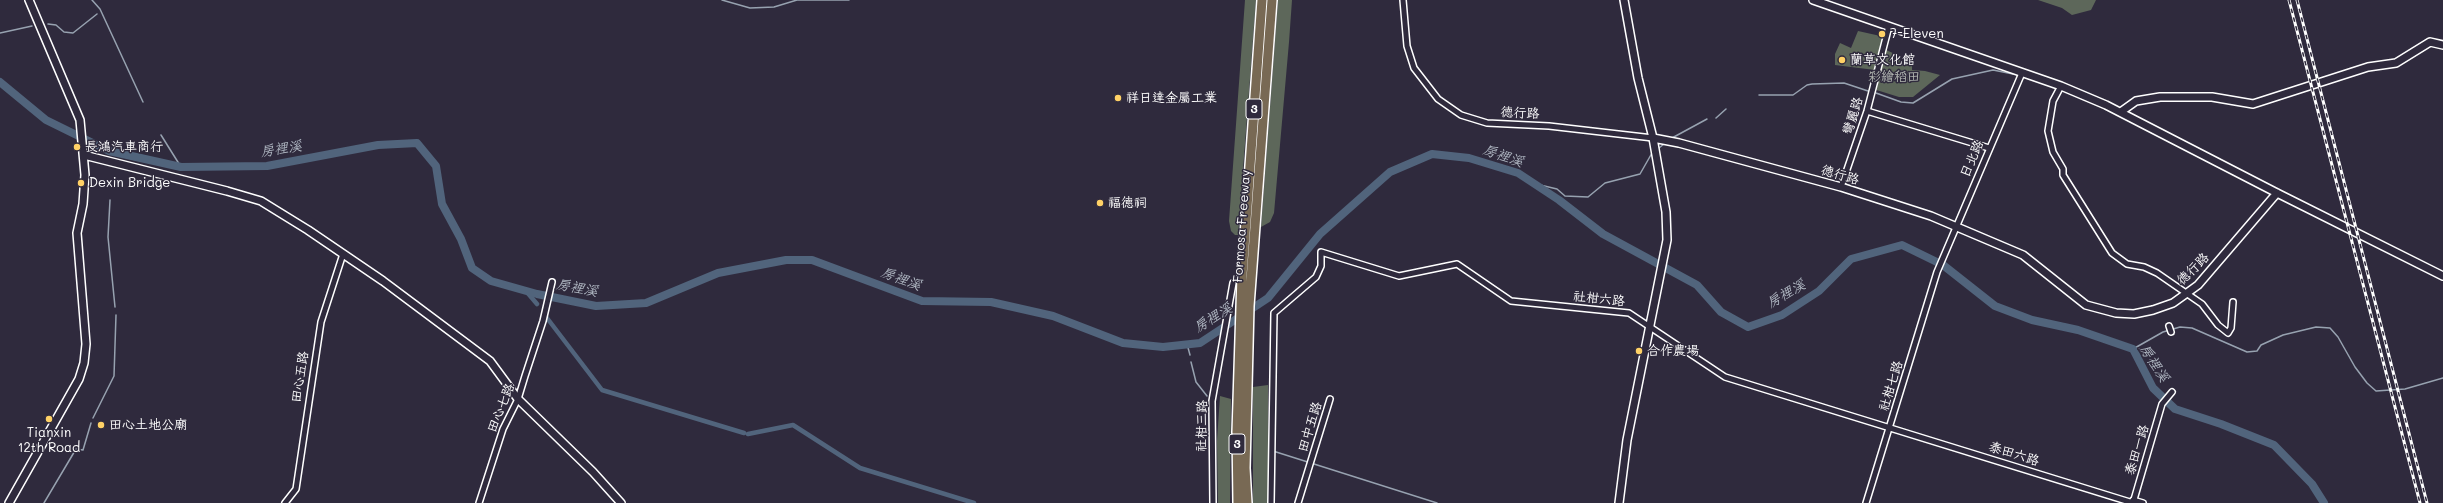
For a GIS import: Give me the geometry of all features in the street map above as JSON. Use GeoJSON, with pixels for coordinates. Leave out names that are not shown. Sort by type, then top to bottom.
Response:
{"type":"FeatureCollection","features":[{"type":"Feature","properties":{"kind":"highway","name":"Formosa Freeway"},"geometry":{"type":"LineString","coordinates":[[1238,503],[1238,385],[1246,218],[1262,0]]}},
{"type":"Feature","properties":{"kind":"highway","name":"Formosa Freeway"},"geometry":{"type":"LineString","coordinates":[[1247,503],[1245,468],[1249,306],[1272,0]]}},
{"type":"Feature","properties":{"kind":"street"},"geometry":{"type":"LineString","coordinates":[[9,503],[68,402],[79,379],[84,363],[86,344],[77,233],[83,204],[84,155],[80,120],[29,0]]}},
{"type":"Feature","properties":{"kind":"street","name":"德行路"},"geometry":{"type":"LineString","coordinates":[[1403,0],[1407,46],[1414,68],[1438,99],[1461,116],[1487,123],[1549,126],[1679,142],[1842,187],[1956,226],[2022,255],[2086,305],[2116,313],[2134,314],[2173,303],[2198,285],[2277,193]]}},
{"type":"Feature","properties":{"kind":"street"},"geometry":{"type":"LineString","coordinates":[[1619,503],[1627,440],[1667,240],[1666,212],[1653,138],[1638,78],[1624,0]]}},
{"type":"Feature","properties":{"kind":"street"},"geometry":{"type":"LineString","coordinates":[[1813,0],[2062,86],[2122,111],[2277,193],[2443,276]]}},
{"type":"Feature","properties":{"kind":"street","name":"彎麗路"},"geometry":{"type":"LineString","coordinates":[[1842,187],[1867,111],[1889,26]]}},
{"type":"Feature","properties":{"kind":"street"},"geometry":{"type":"LineString","coordinates":[[2122,111],[2136,101],[2160,97],[2212,97],[2254,104],[2368,67],[2396,63],[2430,42],[2443,45]]}},
{"type":"Feature","properties":{"kind":"street","name":"日北路"},"geometry":{"type":"LineString","coordinates":[[1946,254],[1956,226],[2022,73]]}},
{"type":"Feature","properties":{"kind":"street"},"geometry":{"type":"LineString","coordinates":[[2062,86],[2053,101],[2048,131],[2050,142],[2053,152],[2063,169],[2063,175],[2112,253],[2119,260],[2150,269],[2187,293],[2202,304],[2218,325],[2228,333],[2231,328],[2233,302]]}},
{"type":"Feature","properties":{"kind":"street"},"geometry":{"type":"LineString","coordinates":[[1867,111],[1989,148]]}},
{"type":"Feature","properties":{"kind":"street"},"geometry":{"type":"LineString","coordinates":[[84,155],[261,201],[343,254],[473,347],[490,361],[518,399],[593,472],[621,503]]}},
{"type":"Feature","properties":{"kind":"street","name":"社柑六路"},"geometry":{"type":"LineString","coordinates":[[1271,503],[1274,313],[1316,277],[1321,266],[1321,252],[1399,276],[1457,264],[1511,302],[1629,313],[1725,377],[1889,427]]}},
{"type":"Feature","properties":{"kind":"street","name":"田心五路"},"geometry":{"type":"LineString","coordinates":[[285,503],[296,489],[320,322],[343,254]]}},
{"type":"Feature","properties":{"kind":"street","name":"社柑七路"},"geometry":{"type":"LineString","coordinates":[[1866,503],[1937,275],[1946,254]]}},
{"type":"Feature","properties":{"kind":"street","name":"田心七路"},"geometry":{"type":"LineString","coordinates":[[479,503],[503,429],[518,399],[543,321],[552,283]]}},
{"type":"Feature","properties":{"kind":"street","name":"社柑三路"},"geometry":{"type":"LineString","coordinates":[[1213,503],[1211,415],[1233,283]]}},
{"type":"Feature","properties":{"kind":"street"},"geometry":{"type":"LineString","coordinates":[[2169,326],[2171,332]]}},
{"type":"Feature","properties":{"kind":"street","name":"泰田一路"},"geometry":{"type":"LineString","coordinates":[[2133,502],[2162,404],[2166,396],[2172,392]]}},
{"type":"Feature","properties":{"kind":"street","name":"田中五路"},"geometry":{"type":"LineString","coordinates":[[1298,503],[1330,399]]}},
{"type":"Feature","properties":{"kind":"street","name":"泰田六路"},"geometry":{"type":"LineString","coordinates":[[1889,427],[2133,502],[2143,503]]}},
{"type":"Feature","properties":{"kind":"green space"},"geometry":{"type":"Polygon","coordinates":[[[1245,0],[1256,0],[1238,235],[1235,235],[1231,231],[1229,221],[1245,0]]]}},
{"type":"Feature","properties":{"kind":"green space"},"geometry":{"type":"Polygon","coordinates":[[[1278,0],[1292,0],[1289,42],[1274,213],[1270,222],[1261,227],[1278,0]]]}},
{"type":"Feature","properties":{"kind":"green space"},"geometry":{"type":"Polygon","coordinates":[[[2038,0],[2096,0],[2091,10],[2072,15],[2062,8],[2038,0]]]}},
{"type":"Feature","properties":{"kind":"green space","name":"彩繪稻田"},"geometry":{"type":"Polygon","coordinates":[[[1858,31],[1885,37],[1882,48],[1899,56],[1899,60],[1912,60],[1912,70],[1925,71],[1940,75],[1913,97],[1899,97],[1870,88],[1875,70],[1835,65],[1835,54],[1840,43],[1851,48],[1858,31]]]}},
{"type":"Feature","properties":{"kind":"green space"},"geometry":{"type":"Polygon","coordinates":[[[1268,385],[1268,503],[1253,503],[1253,387],[1268,385]]]}},
{"type":"Feature","properties":{"kind":"green space"},"geometry":{"type":"Polygon","coordinates":[[[1220,396],[1231,399],[1230,503],[1218,503],[1217,441],[1220,396]]]}},
{"type":"Feature","properties":{"kind":"waterway"},"geometry":{"type":"LineString","coordinates":[[92,0],[100,9],[143,102]]}},
{"type":"Feature","properties":{"kind":"waterway"},"geometry":{"type":"LineString","coordinates":[[722,0],[750,8],[774,7],[797,0],[849,0]]}},
{"type":"Feature","properties":{"kind":"waterway"},"geometry":{"type":"LineString","coordinates":[[48,24],[56,25],[64,32],[73,33],[97,14]]}},
{"type":"Feature","properties":{"kind":"waterway"},"geometry":{"type":"LineString","coordinates":[[0,33],[32,26]]}},
{"type":"Feature","properties":{"kind":"waterway"},"geometry":{"type":"LineString","coordinates":[[1876,93],[1901,102],[1913,103],[1952,79],[1993,70],[2013,74]]}},
{"type":"Feature","properties":{"kind":"waterway","name":"房裡溪"},"geometry":{"type":"LineString","coordinates":[[0,82],[46,120],[109,151],[181,167],[267,166],[378,145],[417,143],[436,166],[442,204],[461,239],[472,268],[491,281],[537,294],[596,306],[646,303],[718,273],[786,260],[812,260],[922,301],[991,302],[1053,316],[1123,343],[1163,347],[1200,343],[1268,298],[1320,234],[1390,172],[1432,154],[1469,158],[1518,173],[1559,200],[1603,234],[1697,285],[1721,312],[1748,327],[1782,315],[1819,291],[1851,259],[1902,245],[1943,265],[1995,306],[2032,320],[2078,330],[2133,349],[2153,388],[2175,409],[2221,424],[2274,445],[2312,484],[2324,503]]}},
{"type":"Feature","properties":{"kind":"waterway"},"geometry":{"type":"LineString","coordinates":[[1759,95],[1793,95],[1807,85],[1812,84],[1844,83],[1868,91]]}},
{"type":"Feature","properties":{"kind":"waterway"},"geometry":{"type":"LineString","coordinates":[[1716,118],[1726,109]]}},
{"type":"Feature","properties":{"kind":"waterway"},"geometry":{"type":"LineString","coordinates":[[1672,138],[1707,119]]}},
{"type":"Feature","properties":{"kind":"waterway"},"geometry":{"type":"LineString","coordinates":[[161,135],[181,167]]}},
{"type":"Feature","properties":{"kind":"waterway"},"geometry":{"type":"LineString","coordinates":[[1659,148],[1664,144]]}},
{"type":"Feature","properties":{"kind":"waterway"},"geometry":{"type":"LineString","coordinates":[[1536,184],[1557,189],[1565,196],[1588,197],[1605,183],[1640,174],[1652,153]]}},
{"type":"Feature","properties":{"kind":"waterway"},"geometry":{"type":"LineString","coordinates":[[110,200],[108,237],[115,307]]}},
{"type":"Feature","properties":{"kind":"waterway"},"geometry":{"type":"LineString","coordinates":[[526,291],[537,304]]}},
{"type":"Feature","properties":{"kind":"waterway"},"geometry":{"type":"LineString","coordinates":[[93,418],[114,376],[116,315]]}},
{"type":"Feature","properties":{"kind":"waterway"},"geometry":{"type":"LineString","coordinates":[[547,318],[602,390],[744,433]]}},
{"type":"Feature","properties":{"kind":"waterway"},"geometry":{"type":"LineString","coordinates":[[2133,349],[2163,332],[2180,327],[2192,328],[2247,352],[2257,351],[2261,345],[2283,335],[2316,327],[2330,328],[2338,337],[2355,367],[2367,383],[2376,391],[2405,389],[2443,378]]}},
{"type":"Feature","properties":{"kind":"waterway"},"geometry":{"type":"LineString","coordinates":[[1187,344],[1190,355]]}},
{"type":"Feature","properties":{"kind":"waterway"},"geometry":{"type":"LineString","coordinates":[[1191,362],[1196,382],[1207,396]]}},
{"type":"Feature","properties":{"kind":"waterway"},"geometry":{"type":"LineString","coordinates":[[507,428],[513,414]]}},
{"type":"Feature","properties":{"kind":"waterway"},"geometry":{"type":"LineString","coordinates":[[44,503],[76,449],[83,450],[91,423]]}},
{"type":"Feature","properties":{"kind":"waterway"},"geometry":{"type":"LineString","coordinates":[[748,434],[793,425],[860,468],[974,503]]}},
{"type":"Feature","properties":{"kind":"waterway"},"geometry":{"type":"LineString","coordinates":[[1273,451],[1437,503]]}},
{"type":"Feature","properties":{"kind":"waterway"},"geometry":{"type":"LineString","coordinates":[[482,503],[494,464]]}},
{"type":"Feature","properties":{"kind":"railway"},"geometry":{"type":"LineString","coordinates":[[2289,0],[2420,503]]}},
{"type":"Feature","properties":{"kind":"railway"},"geometry":{"type":"LineString","coordinates":[[2297,0],[2427,503]]}},
{"type":"Feature","properties":{"kind":"place","name":"7-Eleven"},"geometry":{"type":"Point","coordinates":[1882,34]}},
{"type":"Feature","properties":{"kind":"place","name":"蘭草文化館"},"geometry":{"type":"Point","coordinates":[1842,60]}},
{"type":"Feature","properties":{"kind":"place","name":"祥日達金屬工業"},"geometry":{"type":"Point","coordinates":[1118,98]}},
{"type":"Feature","properties":{"kind":"place","name":"長鴻汽車商行"},"geometry":{"type":"Point","coordinates":[77,147]}},
{"type":"Feature","properties":{"kind":"place","name":"Dexin Bridge"},"geometry":{"type":"Point","coordinates":[81,183]}},
{"type":"Feature","properties":{"kind":"place","name":"福德祠"},"geometry":{"type":"Point","coordinates":[1100,203]}},
{"type":"Feature","properties":{"kind":"place","name":"合作農場"},"geometry":{"type":"Point","coordinates":[1639,351]}},
{"type":"Feature","properties":{"kind":"place","name":"Tianxin 12th Road"},"geometry":{"type":"Point","coordinates":[49,419]}},
{"type":"Feature","properties":{"kind":"place","name":"田心土地公廟"},"geometry":{"type":"Point","coordinates":[101,425]}}]}
